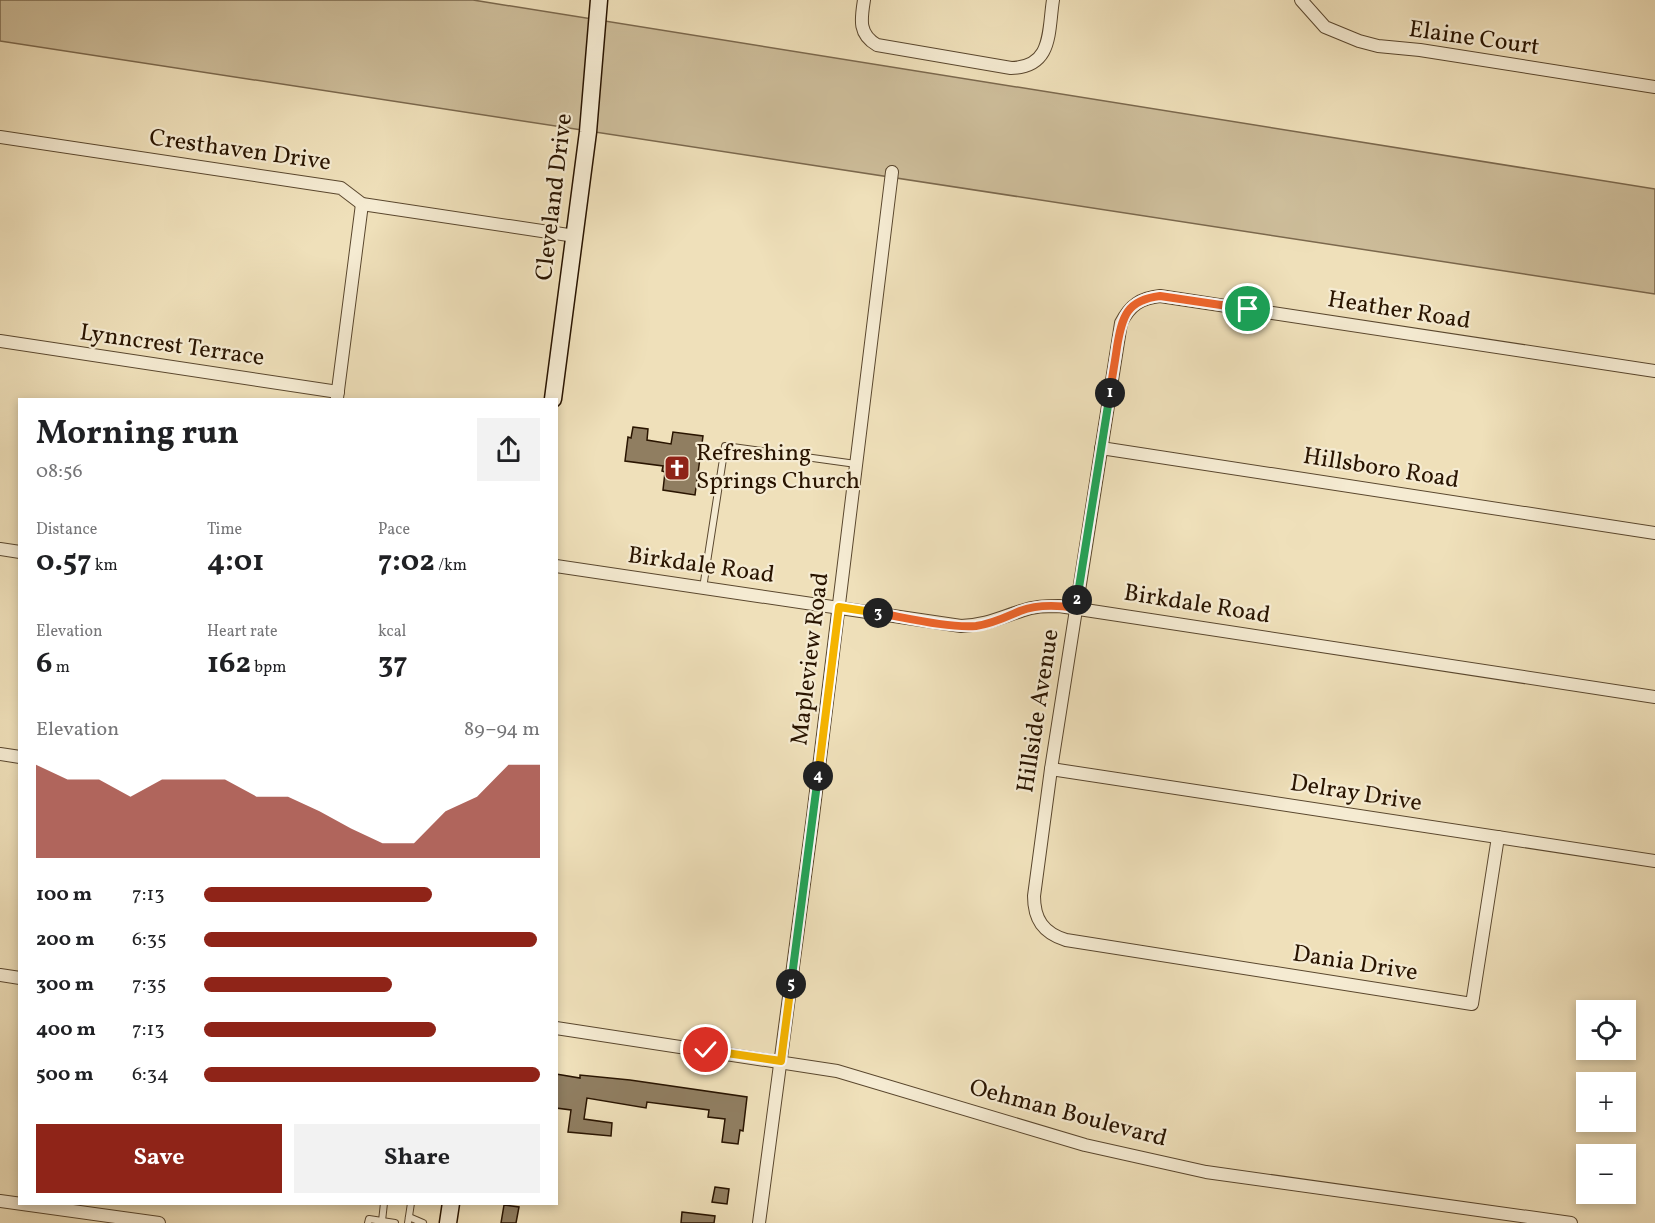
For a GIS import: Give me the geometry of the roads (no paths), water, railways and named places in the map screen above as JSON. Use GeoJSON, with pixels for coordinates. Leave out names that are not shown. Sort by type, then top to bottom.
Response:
{"type":"FeatureCollection","features":[{"type":"Feature","properties":{"kind":"street","name":"Cleveland Drive"},"geometry":{"type":"LineString","coordinates":[[553,398],[588,132],[599,0]]}},
{"type":"Feature","properties":{"kind":"street"},"geometry":{"type":"LineString","coordinates":[[864,0],[862,30],[870,41],[877,45],[1017,68],[1034,63],[1042,56],[1047,43],[1053,0]]}},
{"type":"Feature","properties":{"kind":"street","name":"Elaine Court"},"geometry":{"type":"LineString","coordinates":[[1301,0],[1325,27],[1369,44],[1655,87]]}},
{"type":"Feature","properties":{"kind":"street","name":"Cresthaven Drive"},"geometry":{"type":"LineString","coordinates":[[0,136],[341,188],[362,204],[575,236]]}},
{"type":"Feature","properties":{"kind":"street","name":"Mapleview Road"},"geometry":{"type":"LineString","coordinates":[[759,1223],[839,607],[892,172]]}},
{"type":"Feature","properties":{"kind":"street"},"geometry":{"type":"LineString","coordinates":[[337,395],[362,204]]}},
{"type":"Feature","properties":{"kind":"street","name":"Heather Road"},"geometry":{"type":"LineString","coordinates":[[1137,302],[1148,297],[1160,296],[1655,371]]}},
{"type":"Feature","properties":{"kind":"street","name":"Hillside Avenue"},"geometry":{"type":"LineString","coordinates":[[1066,940],[1044,929],[1034,909],[1034,896],[1051,769],[1121,323],[1127,312],[1137,302]]}},
{"type":"Feature","properties":{"kind":"street","name":"Lynncrest Terrace"},"geometry":{"type":"LineString","coordinates":[[0,341],[337,395]]}},
{"type":"Feature","properties":{"kind":"street","name":"Hillsboro Road"},"geometry":{"type":"LineString","coordinates":[[1101,448],[1655,533]]}},
{"type":"Feature","properties":{"kind":"street"},"geometry":{"type":"LineString","coordinates":[[0,549],[18,552]]}},
{"type":"Feature","properties":{"kind":"street","name":"Birkdale Road"},"geometry":{"type":"LineString","coordinates":[[558,566],[962,626],[977,626],[1039,606],[1076,608],[1655,697]]}},
{"type":"Feature","properties":{"kind":"street"},"geometry":{"type":"LineString","coordinates":[[0,754],[18,757]]}},
{"type":"Feature","properties":{"kind":"street","name":"Delray Drive"},"geometry":{"type":"LineString","coordinates":[[1051,769],[1655,861]]}},
{"type":"Feature","properties":{"kind":"street","name":"Dania Drive"},"geometry":{"type":"LineString","coordinates":[[1066,940],[1472,1004],[1498,837]]}},
{"type":"Feature","properties":{"kind":"street"},"geometry":{"type":"LineString","coordinates":[[0,975],[18,978]]}},
{"type":"Feature","properties":{"kind":"street","name":"Oehman Boulevard"},"geometry":{"type":"LineString","coordinates":[[558,1028],[837,1071],[1085,1145],[1206,1172],[1571,1223]]}},
{"type":"Feature","properties":{"kind":"street"},"geometry":{"type":"LineString","coordinates":[[0,1201],[18,1203]]}},
{"type":"Feature","properties":{"kind":"street"},"geometry":{"type":"LineString","coordinates":[[29,1205],[159,1223]]}},
{"type":"Feature","properties":{"kind":"street"},"geometry":{"type":"LineString","coordinates":[[448,1223],[451,1205]]}},
{"type":"Feature","properties":{"kind":"lane"},"geometry":{"type":"LineString","coordinates":[[703,588],[725,446],[856,464]]}},
{"type":"Feature","properties":{"kind":"lane"},"geometry":{"type":"LineString","coordinates":[[382,1221],[384,1205]]}},
{"type":"Feature","properties":{"kind":"lane"},"geometry":{"type":"LineString","coordinates":[[411,1205],[409,1220],[423,1223]]}},
{"type":"Feature","properties":{"kind":"lane"},"geometry":{"type":"LineString","coordinates":[[368,1223],[369,1219],[395,1223]]}},
{"type":"Feature","properties":{"kind":"place","name":"Refreshing Springs Church"},"geometry":{"type":"Point","coordinates":[677,468]}}]}
